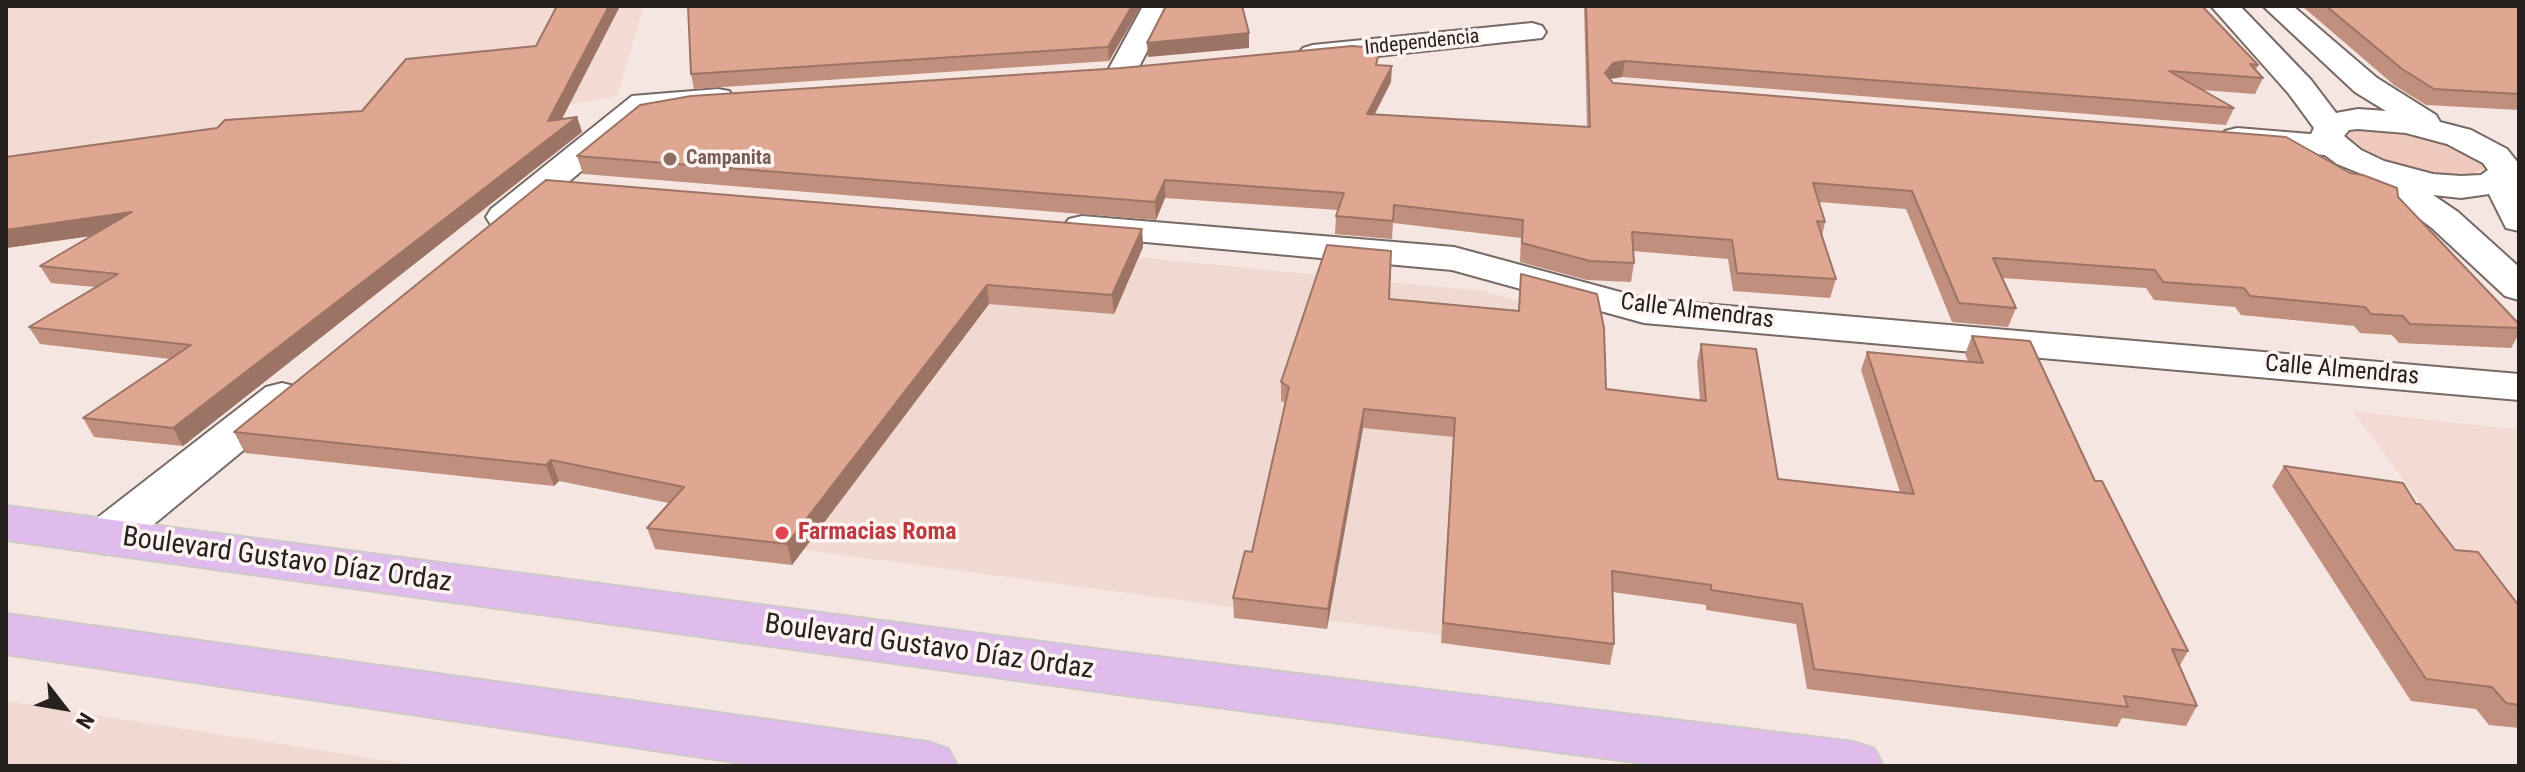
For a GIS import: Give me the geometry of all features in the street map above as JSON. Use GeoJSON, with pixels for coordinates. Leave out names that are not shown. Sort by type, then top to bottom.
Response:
{"type":"FeatureCollection","features":[{"type":"Feature","properties":{"kind":"main road","name":"Boulevard Gustavo Díaz Ordaz"},"geometry":{"type":"LineString","coordinates":[[6,523],[1118,673],[1853,766]]}},
{"type":"Feature","properties":{"kind":"main road"},"geometry":{"type":"LineString","coordinates":[[6,634],[927,766]]}},
{"type":"Feature","properties":{"kind":"street"},"geometry":{"type":"LineString","coordinates":[[1091,74],[1137,71],[1157,6]]}},
{"type":"Feature","properties":{"kind":"street"},"geometry":{"type":"LineString","coordinates":[[2225,6],[2300,87],[2332,137],[2445,220],[2519,288]]}},
{"type":"Feature","properties":{"kind":"street"},"geometry":{"type":"LineString","coordinates":[[2277,6],[2366,85],[2436,130]]}},
{"type":"Feature","properties":{"kind":"street","name":"Independencia"},"geometry":{"type":"LineString","coordinates":[[1288,56],[1532,32]]}},
{"type":"Feature","properties":{"kind":"street"},"geometry":{"type":"LineString","coordinates":[[472,243],[643,103],[751,96]]}},
{"type":"Feature","properties":{"kind":"street"},"geometry":{"type":"LineString","coordinates":[[2332,137],[2340,122],[2382,120],[2436,130],[2480,147],[2505,165],[2519,220]]}},
{"type":"Feature","properties":{"kind":"street"},"geometry":{"type":"LineString","coordinates":[[2207,136],[2332,137]]}},
{"type":"Feature","properties":{"kind":"street"},"geometry":{"type":"LineString","coordinates":[[2372,168],[2400,177],[2461,187],[2484,185],[2505,165]]}},
{"type":"Feature","properties":{"kind":"street"},"geometry":{"type":"LineString","coordinates":[[545,184],[592,188]]}},
{"type":"Feature","properties":{"kind":"street","name":"Calle Almendras"},"geometry":{"type":"LineString","coordinates":[[1051,224],[1454,259],[1644,311],[2519,387]]}},
{"type":"Feature","properties":{"kind":"street"},"geometry":{"type":"LineString","coordinates":[[106,537],[313,371]]}},
{"type":"Feature","properties":{"kind":"shaded area"},"geometry":{"type":"Polygon","coordinates":[[[6,6],[644,6],[617,96],[175,176],[6,198],[6,6]]]}},
{"type":"Feature","properties":{"kind":"shaded area"},"geometry":{"type":"Polygon","coordinates":[[[2375,126],[2442,137],[2484,162],[2484,169],[2464,178],[2446,178],[2364,156],[2347,139],[2349,132],[2375,126]]]}},
{"type":"Feature","properties":{"kind":"shaded area"},"geometry":{"type":"Polygon","coordinates":[[[911,235],[1482,291],[1603,325],[1448,636],[678,533],[911,235]]]}},
{"type":"Feature","properties":{"kind":"shaded area"},"geometry":{"type":"Polygon","coordinates":[[[2353,411],[2519,430],[2519,638],[2353,411]]]}},
{"type":"Feature","properties":{"kind":"shaded area"},"geometry":{"type":"Polygon","coordinates":[[[6,701],[421,766],[6,766],[6,701]]]}},
{"type":"Feature","properties":{"kind":"building"},"geometry":{"type":"Polygon","coordinates":[[[557,6],[609,6],[548,121],[577,117],[173,428],[83,418],[191,345],[29,327],[118,274],[40,266],[132,212],[6,230],[6,157],[217,128],[225,120],[362,111],[406,59],[536,46],[557,6]]]}},
{"type":"Feature","properties":{"kind":"building"},"geometry":{"type":"Polygon","coordinates":[[[688,6],[1132,6],[1108,47],[691,74],[688,6]]]}},
{"type":"Feature","properties":{"kind":"building"},"geometry":{"type":"Polygon","coordinates":[[[1166,6],[1242,6],[1249,33],[1147,43],[1166,6]]]}},
{"type":"Feature","properties":{"kind":"building"},"geometry":{"type":"Polygon","coordinates":[[[1586,6],[2202,6],[2258,65],[2250,64],[2263,78],[2169,71],[2234,108],[1625,61],[1613,63],[1605,73],[1613,83],[2286,137],[2350,173],[2397,188],[2398,197],[2519,324],[2519,328],[2410,324],[2403,316],[2371,314],[2365,307],[2250,296],[2244,288],[2163,282],[2155,270],[1993,258],[2016,308],[1959,303],[1912,191],[1813,183],[1825,222],[1817,221],[1836,279],[1737,273],[1732,240],[1632,232],[1634,263],[1590,261],[1522,243],[1523,220],[1394,205],[1393,221],[1336,216],[1344,193],[1165,180],[1155,202],[577,156],[640,105],[691,96],[1121,68],[1352,46],[1380,48],[1376,65],[1392,66],[1367,114],[1590,127],[1586,6]]]}},
{"type":"Feature","properties":{"kind":"building"},"geometry":{"type":"Polygon","coordinates":[[[2326,6],[2519,6],[2519,94],[2434,89],[2402,69],[2326,6]]]}},
{"type":"Feature","properties":{"kind":"building"},"geometry":{"type":"Polygon","coordinates":[[[546,180],[1142,229],[1112,295],[987,285],[787,544],[647,528],[684,487],[551,460],[546,465],[234,432],[546,180]]]}},
{"type":"Feature","properties":{"kind":"building"},"geometry":{"type":"Polygon","coordinates":[[[1327,245],[1391,251],[1389,299],[1519,311],[1521,274],[1597,294],[1604,328],[1606,389],[1706,401],[1701,344],[1756,349],[1778,479],[1914,494],[1867,352],[1983,363],[1972,336],[2030,341],[2095,481],[2102,481],[2188,651],[2172,649],[2197,706],[2124,696],[2128,707],[1814,669],[1802,604],[1711,590],[1711,585],[1612,571],[1614,644],[1443,623],[1455,418],[1364,409],[1328,609],[1233,598],[1245,551],[1252,552],[1289,387],[1281,382],[1327,245]]]}},
{"type":"Feature","properties":{"kind":"building"},"geometry":{"type":"Polygon","coordinates":[[[2284,466],[2403,483],[2416,504],[2420,504],[2455,550],[2478,552],[2519,606],[2519,705],[2506,703],[2492,687],[2426,679],[2284,466]]]}},
{"type":"Feature","properties":{"kind":"place","name":"Campanita"},"geometry":{"type":"Point","coordinates":[670,159]}},
{"type":"Feature","properties":{"kind":"place","name":"Farmacias Roma"},"geometry":{"type":"Point","coordinates":[782,533]}}]}
